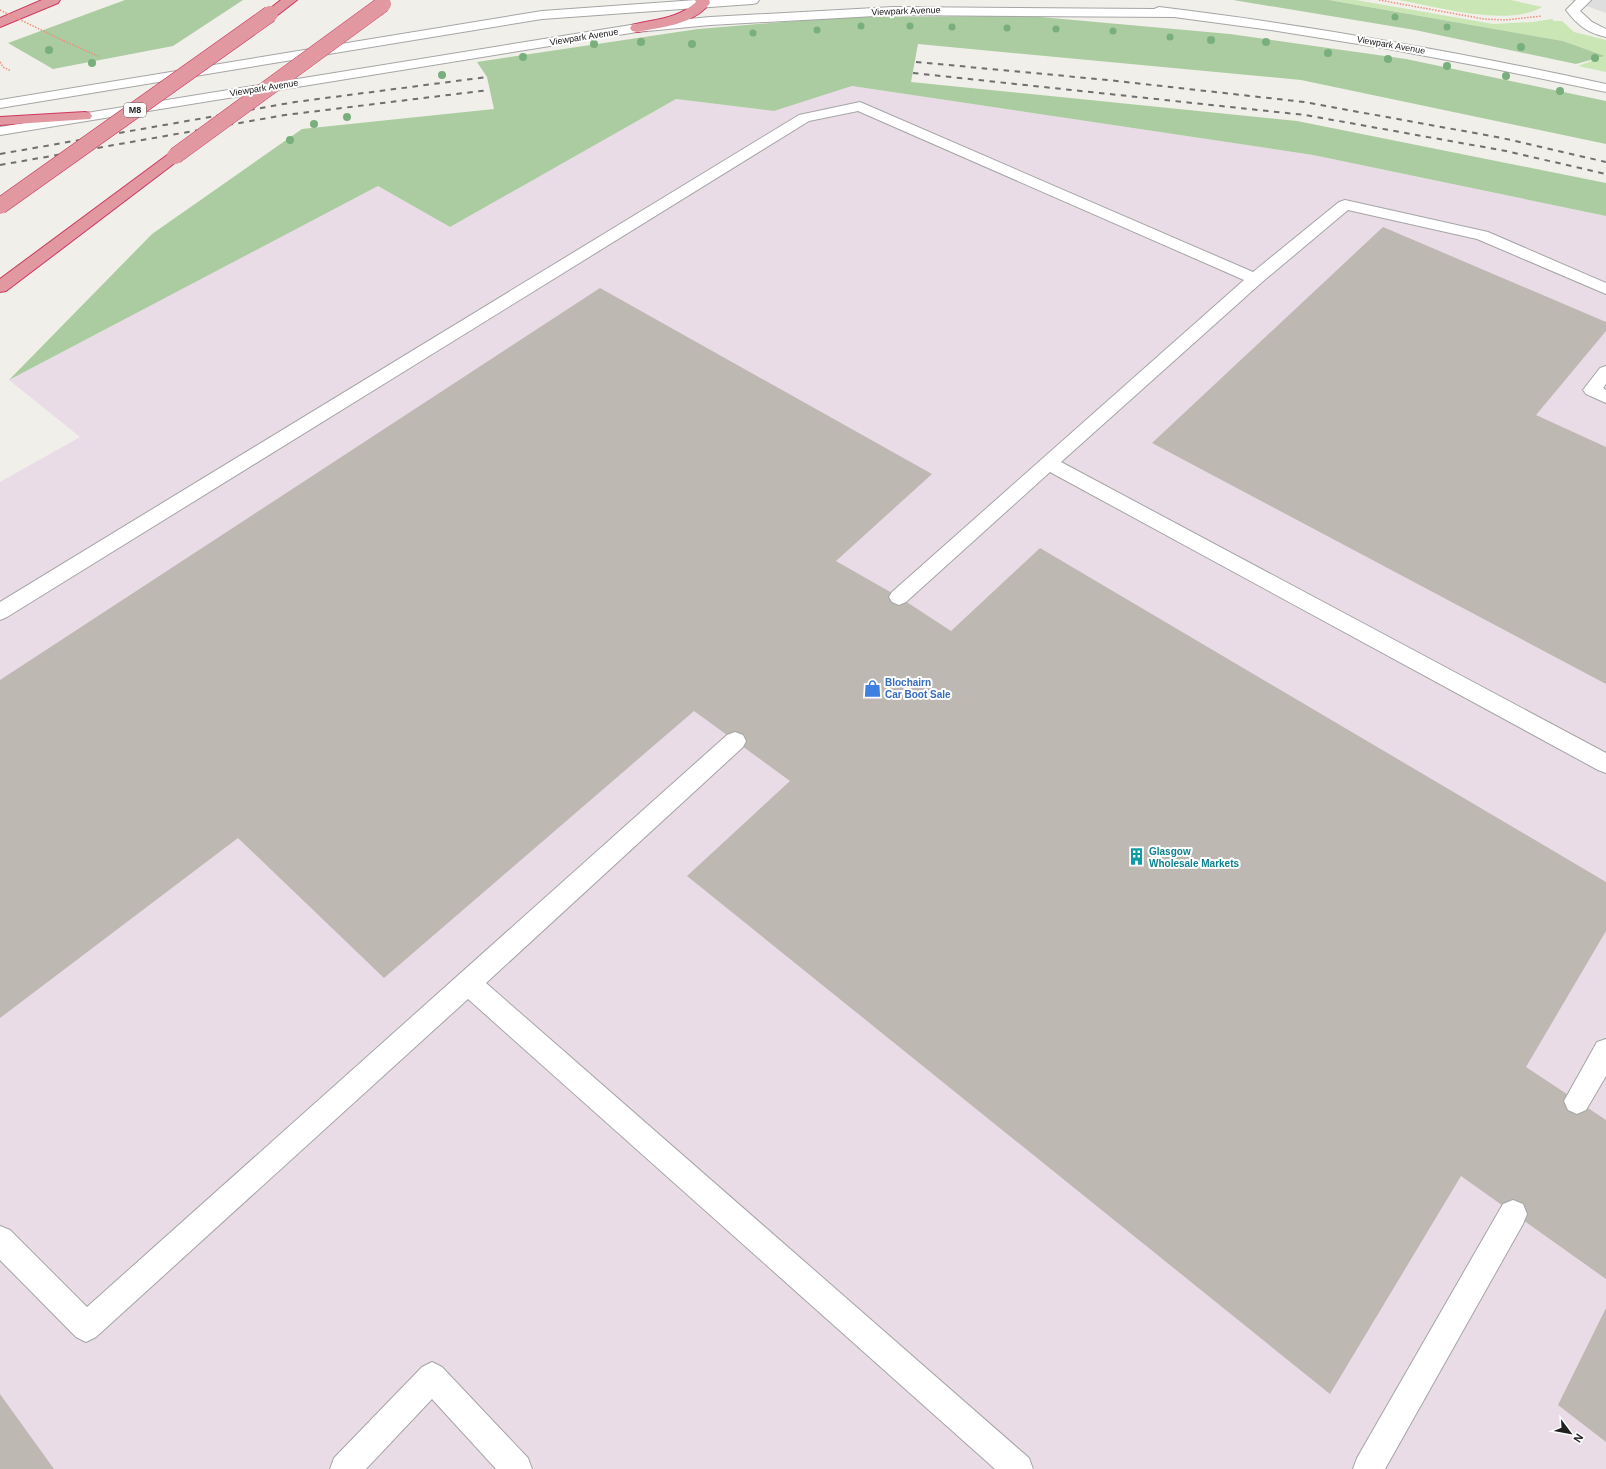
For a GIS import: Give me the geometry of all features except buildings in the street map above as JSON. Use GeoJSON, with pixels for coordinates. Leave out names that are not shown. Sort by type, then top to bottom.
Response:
{"type":"FeatureCollection","features":[{"type":"Feature","properties":{"kind":"highway"},"geometry":{"type":"LineString","coordinates":[[0,23],[53,0]]}},
{"type":"Feature","properties":{"kind":"highway","name":"M8"},"geometry":{"type":"LineString","coordinates":[[0,206],[290,0]]}},
{"type":"Feature","properties":{"kind":"highway"},"geometry":{"type":"LineString","coordinates":[[0,287],[175,156],[386,2]]}},
{"type":"Feature","properties":{"kind":"highway"},"geometry":{"type":"LineString","coordinates":[[637,28],[680,19],[694,12],[702,2]]}},
{"type":"Feature","properties":{"kind":"highway"},"geometry":{"type":"LineString","coordinates":[[0,121],[85,116]]}},
{"type":"Feature","properties":{"kind":"street"},"geometry":{"type":"LineString","coordinates":[[0,104],[542,15],[702,2],[752,0]]}},
{"type":"Feature","properties":{"kind":"street","name":"Viewpark Avenue"},"geometry":{"type":"LineString","coordinates":[[1055,0],[1245,21],[1364,40],[1537,73],[1606,88]]}},
{"type":"Feature","properties":{"kind":"street"},"geometry":{"type":"LineString","coordinates":[[1584,0],[1573,10],[1576,15],[1587,26],[1606,33]]}},
{"type":"Feature","properties":{"kind":"street","name":"Viewpark Avenue"},"geometry":{"type":"LineString","coordinates":[[0,131],[85,116],[637,28],[710,21],[894,10],[1173,13]]}},
{"type":"Feature","properties":{"kind":"street"},"geometry":{"type":"LineString","coordinates":[[0,612],[804,118],[860,106],[1255,279]]}},
{"type":"Feature","properties":{"kind":"street"},"geometry":{"type":"LineString","coordinates":[[899,597],[1048,462],[1255,279],[1345,205],[1482,235],[1606,289]]}},
{"type":"Feature","properties":{"kind":"street"},"geometry":{"type":"LineString","coordinates":[[1606,372],[1592,390],[1606,397]]}},
{"type":"Feature","properties":{"kind":"street"},"geometry":{"type":"LineString","coordinates":[[1048,462],[1606,764]]}},
{"type":"Feature","properties":{"kind":"street"},"geometry":{"type":"LineString","coordinates":[[0,1240],[86,1327],[735,741]]}},
{"type":"Feature","properties":{"kind":"street"},"geometry":{"type":"LineString","coordinates":[[468,983],[1018,1469]]}},
{"type":"Feature","properties":{"kind":"street"},"geometry":{"type":"LineString","coordinates":[[1577,1101],[1606,1051]]}},
{"type":"Feature","properties":{"kind":"street"},"geometry":{"type":"LineString","coordinates":[[1368,1469],[1512,1214]]}},
{"type":"Feature","properties":{"kind":"street"},"geometry":{"type":"LineString","coordinates":[[345,1469],[432,1377],[517,1469]]}},
{"type":"Feature","properties":{"kind":"path"},"geometry":{"type":"LineString","coordinates":[[1379,0],[1494,20],[1576,15]]}},
{"type":"Feature","properties":{"kind":"path"},"geometry":{"type":"LineString","coordinates":[[0,10],[64,41]]}},
{"type":"Feature","properties":{"kind":"shaded area"},"geometry":{"type":"Polygon","coordinates":[[[1570,0],[1606,0],[1606,13],[1570,0]]]}},
{"type":"Feature","properties":{"kind":"shaded area"},"geometry":{"type":"Polygon","coordinates":[[[852,86],[1313,155],[1606,216],[1606,1469],[0,1469],[0,482],[80,437],[9,380],[378,186],[450,227],[676,99],[774,111],[852,86]]]}},
{"type":"Feature","properties":{"kind":"green space"},"geometry":{"type":"Polygon","coordinates":[[[125,0],[243,0],[173,46],[53,69],[8,43],[125,0]]]}},
{"type":"Feature","properties":{"kind":"green space"},"geometry":{"type":"Polygon","coordinates":[[[1233,0],[1329,0],[1563,41],[1605,56],[1576,64],[1415,30],[1233,0]]]}},
{"type":"Feature","properties":{"kind":"green space"},"geometry":{"type":"Polygon","coordinates":[[[1330,0],[1356,0],[1493,24],[1532,22],[1552,19],[1554,21],[1562,21],[1574,32],[1606,40],[1606,72],[1578,66],[1605,56],[1563,41],[1330,0]]]}},
{"type":"Feature","properties":{"kind":"green space"},"geometry":{"type":"Polygon","coordinates":[[[1399,0],[1511,0],[1542,7],[1528,13],[1492,15],[1452,11],[1399,0]]]}},
{"type":"Feature","properties":{"kind":"green space"},"geometry":{"type":"Polygon","coordinates":[[[1029,16],[1230,34],[1406,59],[1606,101],[1606,144],[1301,80],[918,44],[911,82],[1297,121],[1606,183],[1606,216],[1313,155],[852,86],[774,111],[676,99],[450,227],[378,186],[9,380],[152,234],[302,129],[494,109],[487,77],[477,62],[698,29],[843,17],[1029,16]]]}},
{"type":"Feature","properties":{"kind":"railway"},"geometry":{"type":"LineString","coordinates":[[916,62],[1108,80],[1304,102],[1502,138],[1606,162]]}},
{"type":"Feature","properties":{"kind":"railway"},"geometry":{"type":"LineString","coordinates":[[913,73],[1305,115],[1506,151],[1606,174]]}},
{"type":"Feature","properties":{"kind":"railway"},"geometry":{"type":"LineString","coordinates":[[0,154],[295,102],[487,77]]}},
{"type":"Feature","properties":{"kind":"railway"},"geometry":{"type":"LineString","coordinates":[[0,165],[285,115],[489,90]]}},
{"type":"Feature","properties":{"kind":"place","name":"Blochairn Car Boot Sale"},"geometry":{"type":"Point","coordinates":[872,688]}},
{"type":"Feature","properties":{"kind":"place","name":"Glasgow Wholesale Markets"},"geometry":{"type":"Point","coordinates":[1136,857]}}]}
